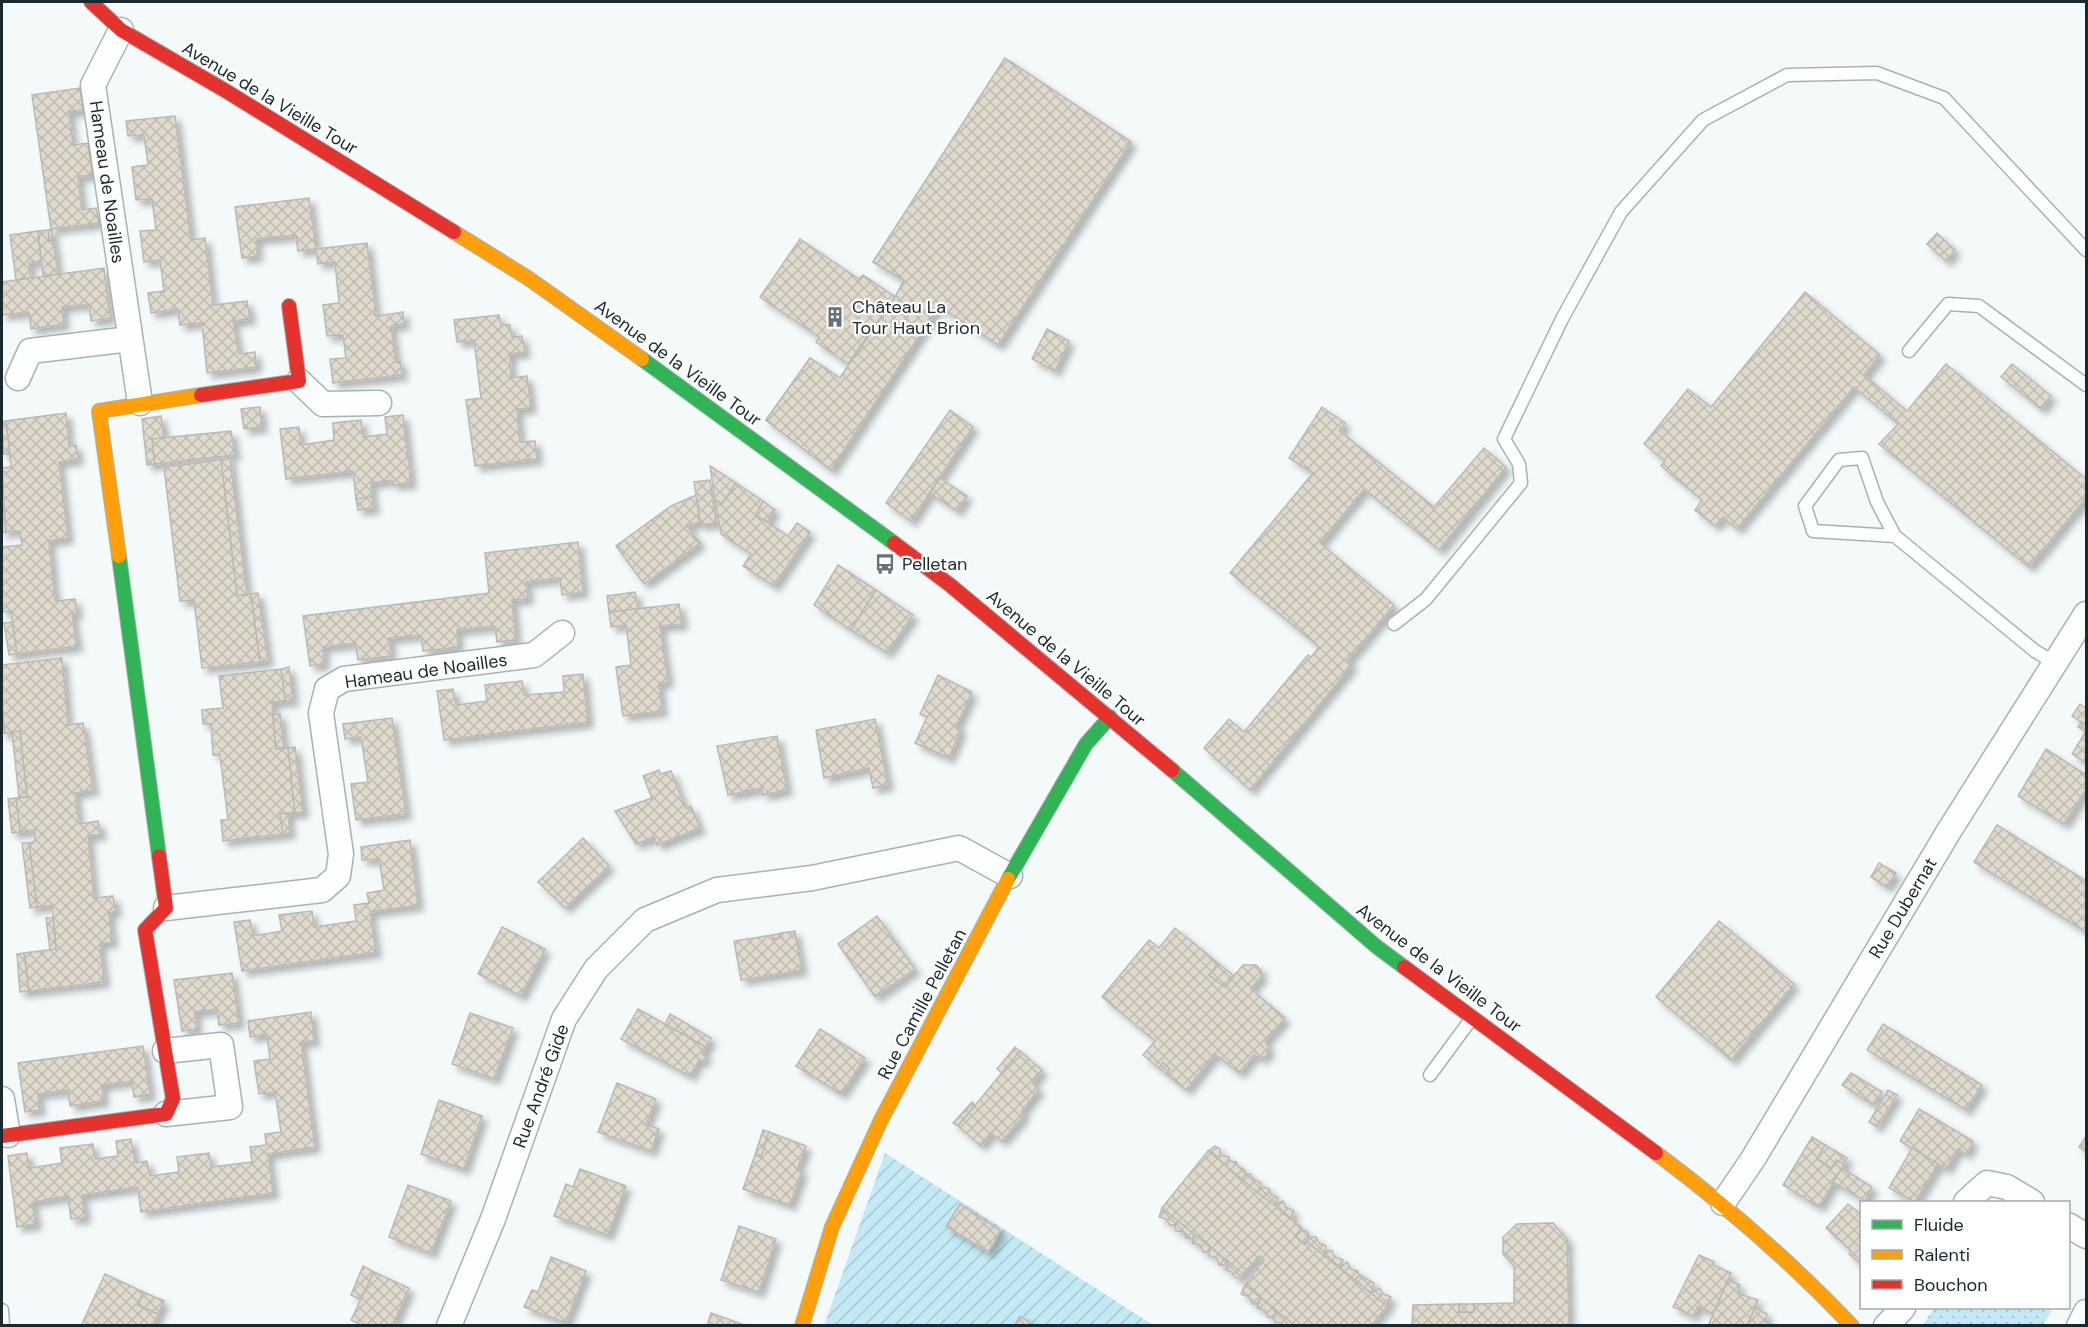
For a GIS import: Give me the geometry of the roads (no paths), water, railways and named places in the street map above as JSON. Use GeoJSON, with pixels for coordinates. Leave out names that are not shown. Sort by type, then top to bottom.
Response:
{"type":"FeatureCollection","features":[{"type":"Feature","properties":{"kind":"street","name":"Avenue de la Vieille Tour"},"geometry":{"type":"LineString","coordinates":[[91,2],[121,30],[226,91],[528,278],[706,404],[950,585],[1110,717],[1377,947],[1723,1203],[1799,1270],[1852,1326]]}},
{"type":"Feature","properties":{"kind":"street","name":"Hameau de Noailles"},"geometry":{"type":"LineString","coordinates":[[121,30],[93,85],[140,403]]}},
{"type":"Feature","properties":{"kind":"street"},"geometry":{"type":"LineString","coordinates":[[290,306],[299,381],[323,404],[379,403]]}},
{"type":"Feature","properties":{"kind":"street"},"geometry":{"type":"LineString","coordinates":[[18,378],[30,351],[130,339]]}},
{"type":"Feature","properties":{"kind":"street"},"geometry":{"type":"LineString","coordinates":[[166,1114],[173,1099],[145,930],[166,908],[99,411],[140,403],[299,381]]}},
{"type":"Feature","properties":{"kind":"street","name":"Rue Dubernat"},"geometry":{"type":"LineString","coordinates":[[1723,1203],[1753,1159],[1949,831],[2055,663],[2085,620]]}},
{"type":"Feature","properties":{"kind":"street","name":"Hameau de Noailles"},"geometry":{"type":"LineString","coordinates":[[166,908],[322,890],[339,876],[341,854],[321,713],[327,689],[344,679],[534,655],[562,633]]}},
{"type":"Feature","properties":{"kind":"street","name":"Rue Camille Pelletan"},"geometry":{"type":"LineString","coordinates":[[802,1326],[832,1227],[876,1131],[1010,876],[1086,744],[1110,717]]}},
{"type":"Feature","properties":{"kind":"street","name":"Rue André Gide"},"geometry":{"type":"LineString","coordinates":[[448,1326],[493,1219],[564,1019],[596,969],[645,920],[717,890],[812,878],[959,848],[1010,876]]}},
{"type":"Feature","properties":{"kind":"street"},"geometry":{"type":"LineString","coordinates":[[2,1099],[5,1136],[230,1107],[221,1045],[165,1051]]}},
{"type":"Feature","properties":{"kind":"street"},"geometry":{"type":"LineString","coordinates":[[1967,1201],[1987,1183],[2007,1187],[2029,1201]]}},
{"type":"Feature","properties":{"kind":"street"},"geometry":{"type":"LineString","coordinates":[[2070,1226],[2086,1236]]}},
{"type":"Feature","properties":{"kind":"street"},"geometry":{"type":"LineString","coordinates":[[1887,1326],[1902,1309]]}},
{"type":"Feature","properties":{"kind":"street"},"geometry":{"type":"LineString","coordinates":[[2079,1326],[2086,1312]]}},
{"type":"Feature","properties":{"kind":"lane"},"geometry":{"type":"LineString","coordinates":[[1394,624],[1426,599],[1521,483],[1520,464],[1504,439],[1562,319],[1621,212],[1703,120],[1787,75],[1877,73],[1944,98],[2086,250]]}},
{"type":"Feature","properties":{"kind":"lane"},"geometry":{"type":"LineString","coordinates":[[1909,351],[1948,304],[1978,306],[2086,385]]}},
{"type":"Feature","properties":{"kind":"lane"},"geometry":{"type":"LineString","coordinates":[[1895,536],[1813,531],[1805,506],[1839,460],[1862,458],[1877,502],[1895,536],[2036,651],[2055,663]]}},
{"type":"Feature","properties":{"kind":"lane"},"geometry":{"type":"LineString","coordinates":[[1430,1074],[1473,1017]]}},
{"type":"Feature","properties":{"kind":"lane"},"geometry":{"type":"LineString","coordinates":[[2,1310],[3,1326]]}},
{"type":"Feature","properties":{"kind":"place","name":"Château La Tour Haut Brion"},"geometry":{"type":"Point","coordinates":[835,317]}},
{"type":"Feature","properties":{"kind":"place","name":"Pelletan"},"geometry":{"type":"Point","coordinates":[885,564]}}]}
